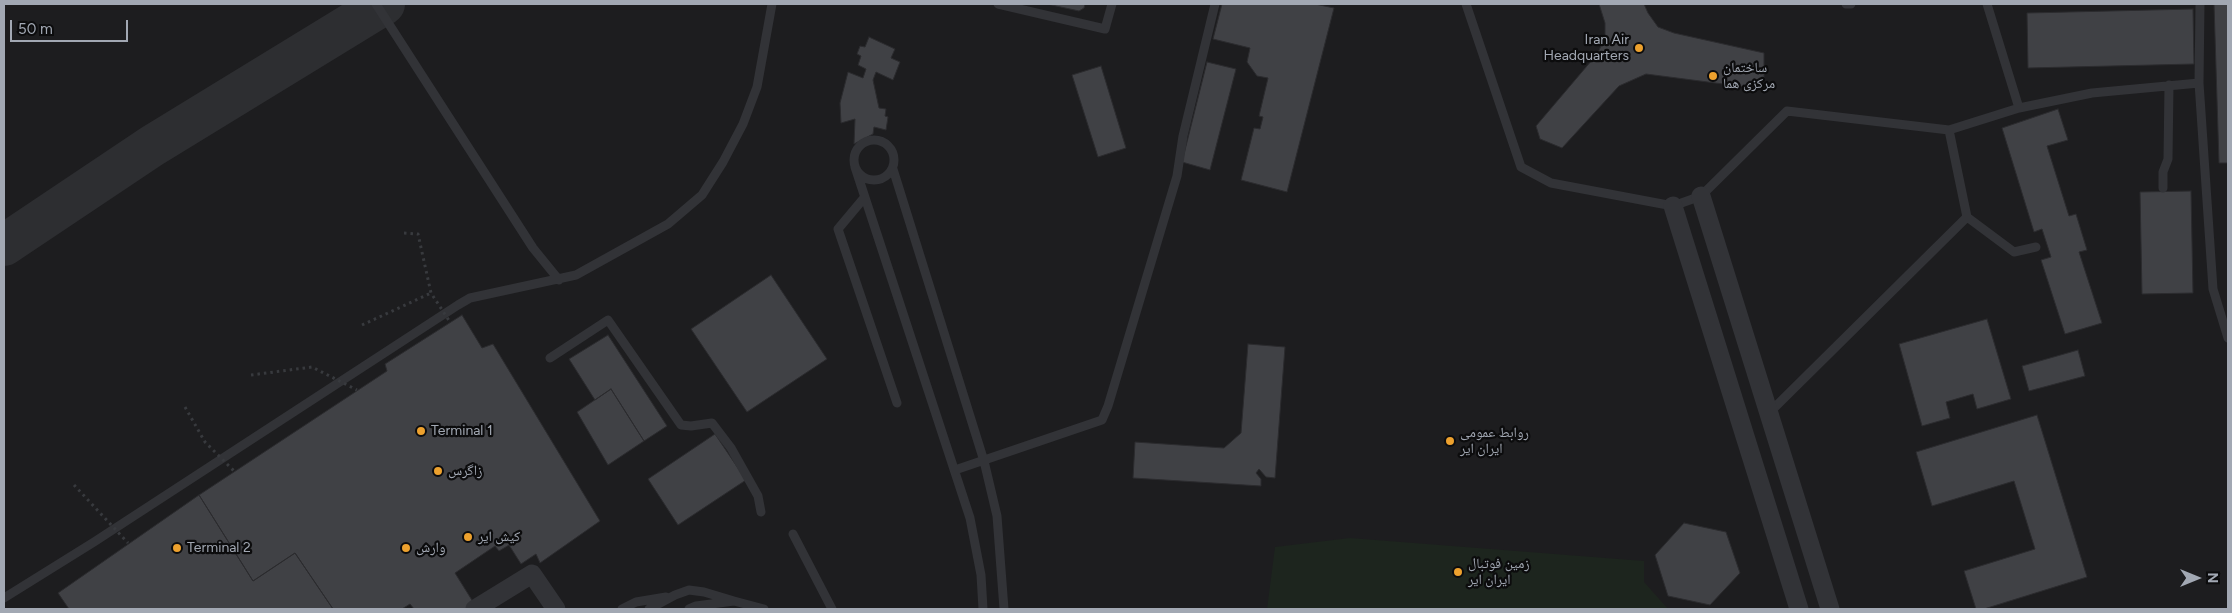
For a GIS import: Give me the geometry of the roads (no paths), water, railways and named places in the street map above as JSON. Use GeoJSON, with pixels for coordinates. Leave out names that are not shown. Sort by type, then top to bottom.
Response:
{"type":"FeatureCollection","features":[{"type":"Feature","properties":{"kind":"street"},"geometry":{"type":"LineString","coordinates":[[1700,196],[1830,609]]}},
{"type":"Feature","properties":{"kind":"street"},"geometry":{"type":"LineString","coordinates":[[1673,206],[1799,609]]}},
{"type":"Feature","properties":{"kind":"street"},"geometry":{"type":"LineString","coordinates":[[475,609],[532,574],[556,609]]}},
{"type":"Feature","properties":{"kind":"lane"},"geometry":{"type":"LineString","coordinates":[[376,4],[533,248],[559,280]]}},
{"type":"Feature","properties":{"kind":"lane"},"geometry":{"type":"LineString","coordinates":[[4,598],[170,494],[470,298],[576,275],[668,224],[702,195],[743,124],[757,88],[772,4]]}},
{"type":"Feature","properties":{"kind":"lane"},"geometry":{"type":"LineString","coordinates":[[998,4],[1105,29],[1112,4]]}},
{"type":"Feature","properties":{"kind":"lane"},"geometry":{"type":"LineString","coordinates":[[955,470],[1102,420],[1108,406],[1177,176],[1183,136],[1215,4]]}},
{"type":"Feature","properties":{"kind":"lane"},"geometry":{"type":"LineString","coordinates":[[1466,4],[1521,167],[1551,183],[1673,206],[1700,196],[1787,111],[1950,130],[2019,108],[2092,94],[2199,83]]}},
{"type":"Feature","properties":{"kind":"lane"},"geometry":{"type":"LineString","coordinates":[[1846,4],[1851,4]]}},
{"type":"Feature","properties":{"kind":"lane"},"geometry":{"type":"LineString","coordinates":[[1987,4],[2019,108]]}},
{"type":"Feature","properties":{"kind":"lane"},"geometry":{"type":"LineString","coordinates":[[2200,4],[2199,83],[2213,289],[2228,338]]}},
{"type":"Feature","properties":{"kind":"lane"},"geometry":{"type":"LineString","coordinates":[[2162,188],[2162,172],[2168,159],[2169,85]]}},
{"type":"Feature","properties":{"kind":"lane"},"geometry":{"type":"LineString","coordinates":[[1950,130],[1967,217],[2014,252],[2036,247]]}},
{"type":"Feature","properties":{"kind":"lane"},"geometry":{"type":"LineString","coordinates":[[855,167],[859,174],[873,180],[881,179],[888,175],[893,169],[895,161],[890,146],[876,139],[861,144],[854,159],[855,167],[955,470],[972,528],[981,575],[983,609]]}},
{"type":"Feature","properties":{"kind":"lane"},"geometry":{"type":"LineString","coordinates":[[893,169],[984,461],[997,516],[1004,609]]}},
{"type":"Feature","properties":{"kind":"lane"},"geometry":{"type":"LineString","coordinates":[[864,198],[838,229],[896,403]]}},
{"type":"Feature","properties":{"kind":"lane"},"geometry":{"type":"LineString","coordinates":[[1768,413],[1967,217]]}},
{"type":"Feature","properties":{"kind":"lane"},"geometry":{"type":"LineString","coordinates":[[550,358],[608,320],[681,425],[691,426],[712,423],[731,448],[758,496],[760,512]]}},
{"type":"Feature","properties":{"kind":"lane"},"geometry":{"type":"LineString","coordinates":[[793,534],[832,609]]}},
{"type":"Feature","properties":{"kind":"lane"},"geometry":{"type":"LineString","coordinates":[[622,609],[636,602],[672,596],[689,590],[764,609]]}},
{"type":"Feature","properties":{"kind":"lane"},"geometry":{"type":"LineString","coordinates":[[649,609],[672,596]]}},
{"type":"Feature","properties":{"kind":"lane"},"geometry":{"type":"LineString","coordinates":[[689,609],[696,606],[734,601]]}},
{"type":"Feature","properties":{"kind":"place","name":"Iran Air Headquarters"},"geometry":{"type":"Point","coordinates":[1639,48]}},
{"type":"Feature","properties":{"kind":"place","name":"ساختمان مرکزی هما"},"geometry":{"type":"Point","coordinates":[1713,76]}},
{"type":"Feature","properties":{"kind":"place","name":"Terminal 1"},"geometry":{"type":"Point","coordinates":[421,431]}},
{"type":"Feature","properties":{"kind":"place","name":"روابط عمومی ایران ایر"},"geometry":{"type":"Point","coordinates":[1450,441]}},
{"type":"Feature","properties":{"kind":"place","name":"زاگرس"},"geometry":{"type":"Point","coordinates":[438,471]}},
{"type":"Feature","properties":{"kind":"place","name":"کیش ایر"},"geometry":{"type":"Point","coordinates":[468,537]}},
{"type":"Feature","properties":{"kind":"place","name":"Terminal 2"},"geometry":{"type":"Point","coordinates":[177,548]}},
{"type":"Feature","properties":{"kind":"place","name":"وارش"},"geometry":{"type":"Point","coordinates":[406,548]}},
{"type":"Feature","properties":{"kind":"place","name":"زمین فوتبال ایران ایر"},"geometry":{"type":"Point","coordinates":[1458,572]}}]}
